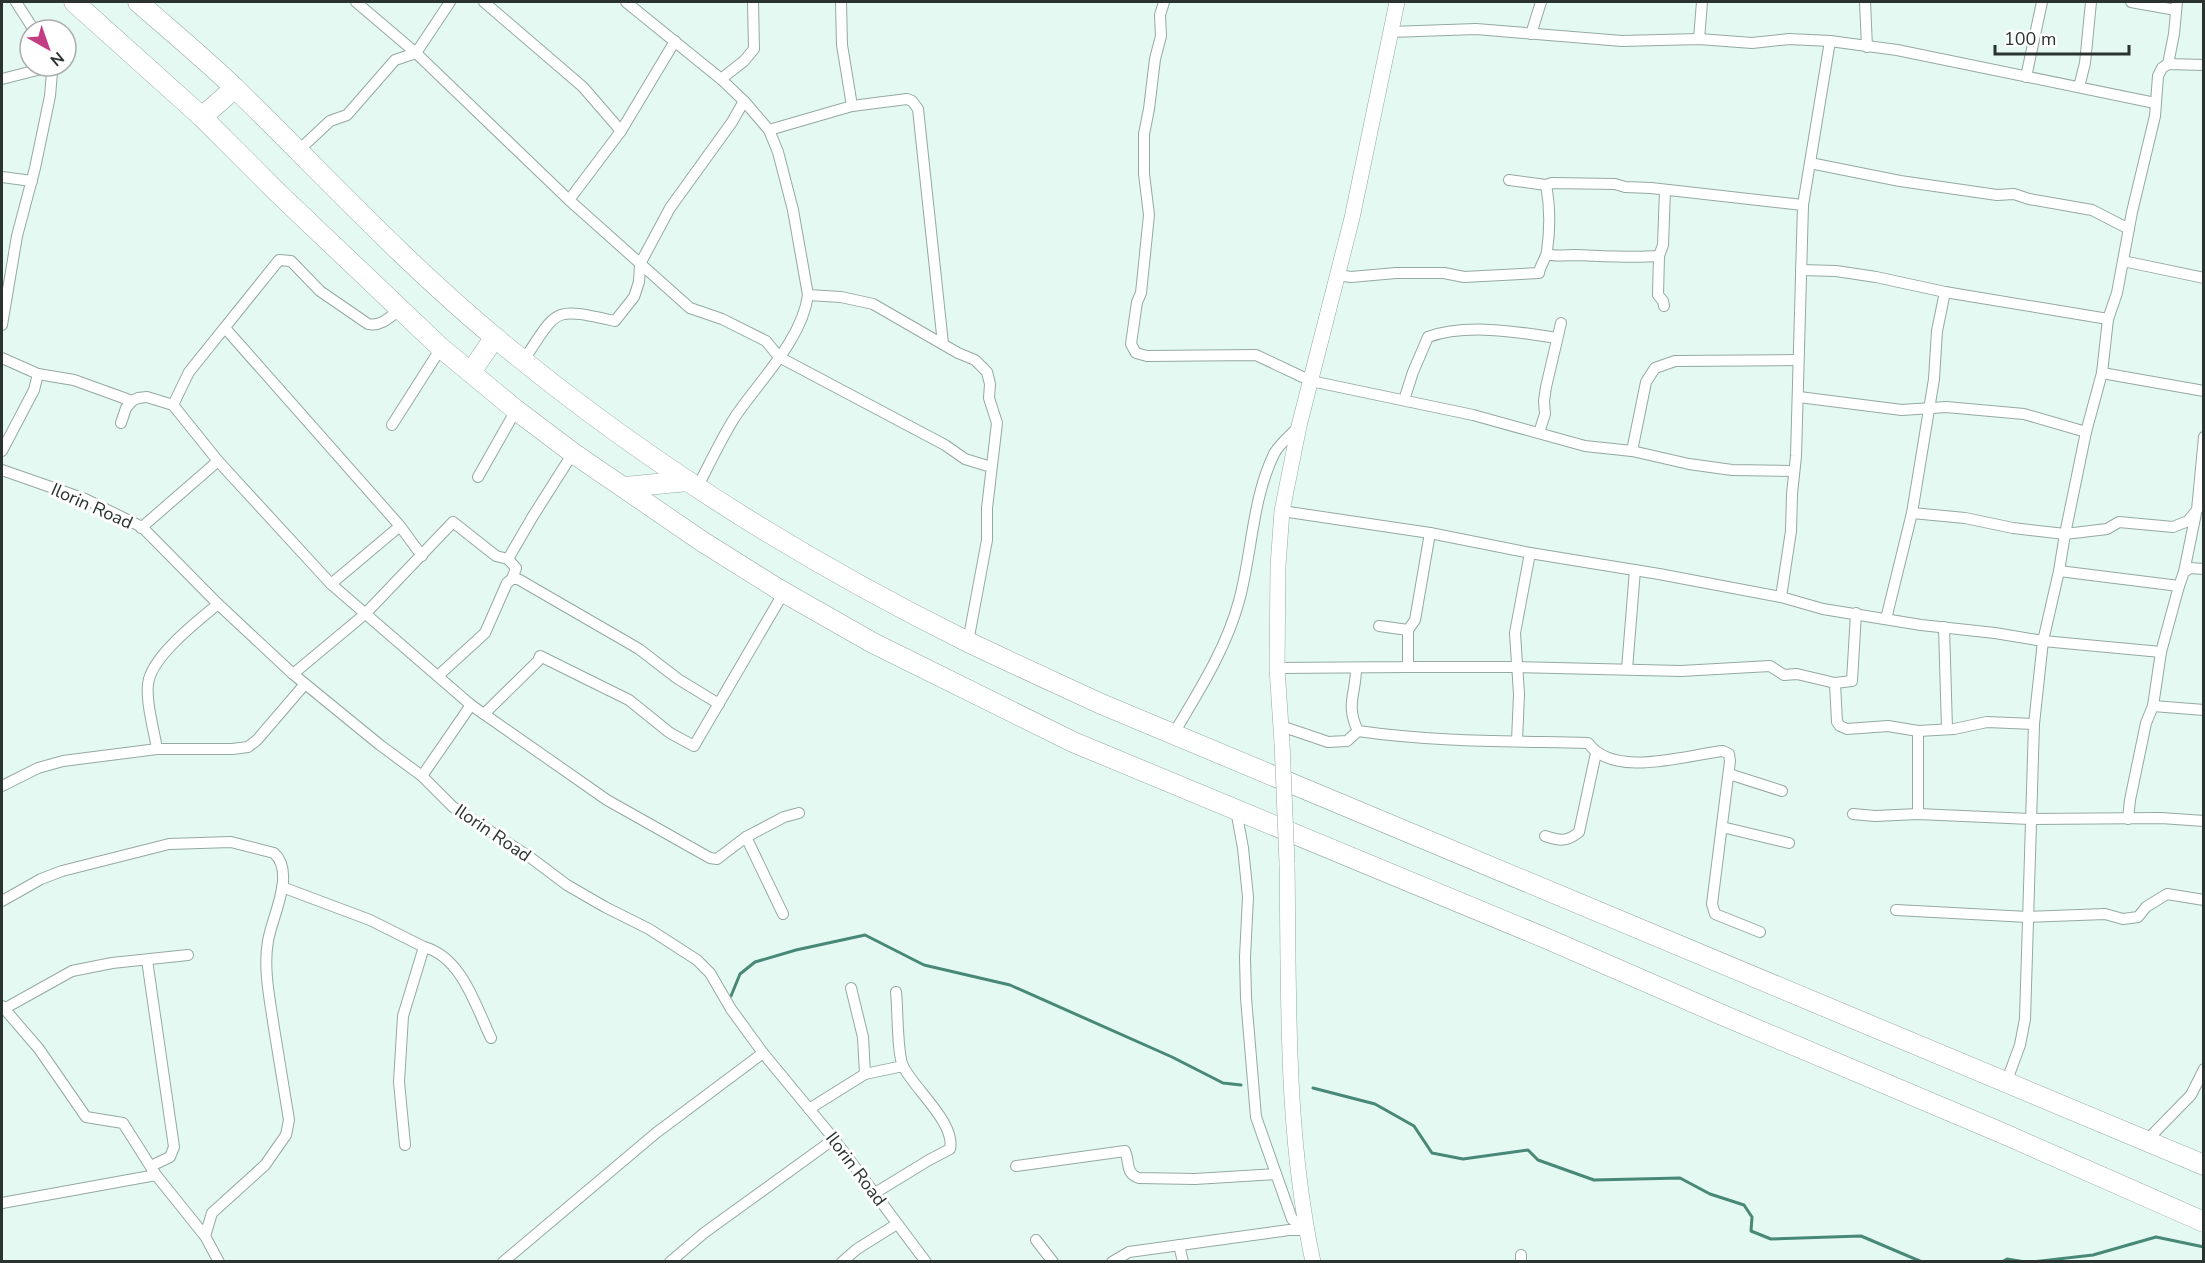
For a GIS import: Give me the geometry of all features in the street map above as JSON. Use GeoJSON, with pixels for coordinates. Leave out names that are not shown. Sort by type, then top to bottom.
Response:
{"type":"FeatureCollection","features":[{"type":"Feature","properties":{"kind":"highway"},"geometry":{"type":"LineString","coordinates":[[74,2],[202,117],[441,348],[516,410],[573,453],[704,542],[784,592],[873,643],[1073,742],[1550,940],[2002,1132],[2204,1222]]}},
{"type":"Feature","properties":{"kind":"highway"},"geometry":{"type":"LineString","coordinates":[[138,2],[235,88],[398,250],[495,337],[578,404],[693,483],[792,546],[968,642],[1100,703],[2204,1165]]}},
{"type":"Feature","properties":{"kind":"highway"},"geometry":{"type":"LineString","coordinates":[[202,117],[235,88]]}},
{"type":"Feature","properties":{"kind":"highway"},"geometry":{"type":"LineString","coordinates":[[471,372],[495,337]]}},
{"type":"Feature","properties":{"kind":"highway"},"geometry":{"type":"LineString","coordinates":[[624,487],[693,483]]}},
{"type":"Feature","properties":{"kind":"main road"},"geometry":{"type":"LineString","coordinates":[[1313,1262],[1294,1146],[1287,863],[1277,668],[1278,566],[1282,511],[1299,426],[1338,275],[1366,152],[1396,2]]}},
{"type":"Feature","properties":{"kind":"street"},"geometry":{"type":"LineString","coordinates":[[16,2],[26,18]]}},
{"type":"Feature","properties":{"kind":"street"},"geometry":{"type":"LineString","coordinates":[[356,2],[416,53],[569,200],[690,308],[722,319],[765,341],[780,357],[945,445],[964,459],[991,467]]}},
{"type":"Feature","properties":{"kind":"street"},"geometry":{"type":"LineString","coordinates":[[297,151],[330,121],[347,115],[395,60],[416,53],[450,2]]}},
{"type":"Feature","properties":{"kind":"street"},"geometry":{"type":"LineString","coordinates":[[484,2],[582,87],[621,130]]}},
{"type":"Feature","properties":{"kind":"street"},"geometry":{"type":"LineString","coordinates":[[626,2],[721,79],[769,130],[778,152],[794,210],[808,296],[798,324],[780,357],[735,418],[693,483]]}},
{"type":"Feature","properties":{"kind":"street"},"geometry":{"type":"LineString","coordinates":[[721,79],[744,61],[754,49],[753,2]]}},
{"type":"Feature","properties":{"kind":"street"},"geometry":{"type":"LineString","coordinates":[[841,2],[842,45],[852,106]]}},
{"type":"Feature","properties":{"kind":"street"},"geometry":{"type":"LineString","coordinates":[[1164,2],[1160,15],[1161,36],[1155,59],[1144,134],[1144,174],[1149,215],[1141,293],[1137,302],[1131,344],[1136,352],[1147,356],[1256,355],[1311,381],[1473,415],[1585,446],[1632,451],[1689,464],[1732,470],[1794,471]]}},
{"type":"Feature","properties":{"kind":"street"},"geometry":{"type":"LineString","coordinates":[[1531,34],[1541,2]]}},
{"type":"Feature","properties":{"kind":"street"},"geometry":{"type":"LineString","coordinates":[[1699,39],[1702,2]]}},
{"type":"Feature","properties":{"kind":"street"},"geometry":{"type":"LineString","coordinates":[[1865,2],[1867,46]]}},
{"type":"Feature","properties":{"kind":"street"},"geometry":{"type":"LineString","coordinates":[[2026,77],[2042,2]]}},
{"type":"Feature","properties":{"kind":"street"},"geometry":{"type":"LineString","coordinates":[[2079,87],[2087,52],[2091,2]]}},
{"type":"Feature","properties":{"kind":"street"},"geometry":{"type":"LineString","coordinates":[[2130,2],[2177,6],[2168,64]]}},
{"type":"Feature","properties":{"kind":"street"},"geometry":{"type":"LineString","coordinates":[[1390,32],[1476,29],[1622,41],[1699,39],[1752,43],[1789,39],[1830,41],[1897,50],[2156,103]]}},
{"type":"Feature","properties":{"kind":"street"},"geometry":{"type":"LineString","coordinates":[[569,200],[621,130],[675,41]]}},
{"type":"Feature","properties":{"kind":"street"},"geometry":{"type":"LineString","coordinates":[[1781,597],[1791,531],[1799,397],[1803,205],[1830,41]]}},
{"type":"Feature","properties":{"kind":"street"},"geometry":{"type":"LineString","coordinates":[[2006,1083],[2020,1045],[2025,1019],[2034,724],[2043,641],[2086,432],[2102,372],[2108,319],[2117,293],[2155,116],[2158,76],[2162,68],[2168,64],[2204,65]]}},
{"type":"Feature","properties":{"kind":"street"},"geometry":{"type":"LineString","coordinates":[[2,78],[18,74]]}},
{"type":"Feature","properties":{"kind":"street"},"geometry":{"type":"LineString","coordinates":[[2,325],[17,236],[32,181],[50,96],[52,78]]}},
{"type":"Feature","properties":{"kind":"street"},"geometry":{"type":"LineString","coordinates":[[769,130],[852,106],[907,99],[912,101],[918,109],[943,344]]}},
{"type":"Feature","properties":{"kind":"street"},"geometry":{"type":"LineString","coordinates":[[524,361],[551,320],[560,313],[575,312],[615,321],[634,297],[639,282],[640,264],[670,208],[732,122],[744,101]]}},
{"type":"Feature","properties":{"kind":"street"},"geometry":{"type":"LineString","coordinates":[[1810,163],[1900,181],[1997,195],[2014,194],[2029,199],[2092,210],[2129,229]]}},
{"type":"Feature","properties":{"kind":"street"},"geometry":{"type":"LineString","coordinates":[[2,177],[32,181]]}},
{"type":"Feature","properties":{"kind":"street"},"geometry":{"type":"LineString","coordinates":[[1509,180],[1546,185],[1552,183],[1615,184],[1625,187],[1803,205]]}},
{"type":"Feature","properties":{"kind":"street"},"geometry":{"type":"LineString","coordinates":[[1338,275],[1351,277],[1396,273],[1444,273],[1464,277],[1539,273],[1547,254],[1546,185]]}},
{"type":"Feature","properties":{"kind":"street"},"geometry":{"type":"LineString","coordinates":[[1664,306],[1658,295],[1665,190]]}},
{"type":"Feature","properties":{"kind":"street"},"geometry":{"type":"LineString","coordinates":[[1547,254],[1633,258],[1659,256]]}},
{"type":"Feature","properties":{"kind":"street"},"geometry":{"type":"LineString","coordinates":[[173,405],[189,372],[279,260],[291,261],[320,291],[368,324],[375,325],[383,322],[400,309]]}},
{"type":"Feature","properties":{"kind":"street"},"geometry":{"type":"LineString","coordinates":[[2123,261],[2204,278]]}},
{"type":"Feature","properties":{"kind":"street"},"geometry":{"type":"LineString","coordinates":[[1801,270],[1856,274],[1945,292],[2108,319]]}},
{"type":"Feature","properties":{"kind":"street"},"geometry":{"type":"LineString","coordinates":[[1886,619],[1912,513],[1934,379],[1937,331],[1945,292]]}},
{"type":"Feature","properties":{"kind":"street"},"geometry":{"type":"LineString","coordinates":[[808,296],[842,297],[873,304],[975,360],[987,372],[990,384],[989,398],[997,423],[987,508],[987,540],[968,642]]}},
{"type":"Feature","properties":{"kind":"street"},"geometry":{"type":"LineString","coordinates":[[1539,433],[1545,414],[1546,387],[1561,323]]}},
{"type":"Feature","properties":{"kind":"street"},"geometry":{"type":"LineString","coordinates":[[225,328],[400,526],[422,556]]}},
{"type":"Feature","properties":{"kind":"street"},"geometry":{"type":"LineString","coordinates":[[1404,400],[1428,337],[1457,330],[1522,333],[1557,338]]}},
{"type":"Feature","properties":{"kind":"street"},"geometry":{"type":"LineString","coordinates":[[392,425],[441,348]]}},
{"type":"Feature","properties":{"kind":"street"},"geometry":{"type":"LineString","coordinates":[[2,358],[38,375],[74,380],[132,400],[147,397],[173,405],[218,461],[331,584],[471,705],[607,800],[710,858],[717,859],[746,837],[799,813]]}},
{"type":"Feature","properties":{"kind":"street"},"geometry":{"type":"LineString","coordinates":[[1632,451],[1646,382],[1655,368],[1675,361],[1798,360]]}},
{"type":"Feature","properties":{"kind":"street"},"geometry":{"type":"LineString","coordinates":[[2102,372],[2204,391]]}},
{"type":"Feature","properties":{"kind":"street"},"geometry":{"type":"LineString","coordinates":[[2,451],[34,390],[38,375]]}},
{"type":"Feature","properties":{"kind":"street"},"geometry":{"type":"LineString","coordinates":[[1799,397],[1902,410],[1946,407],[2024,414],[2086,432]]}},
{"type":"Feature","properties":{"kind":"street"},"geometry":{"type":"LineString","coordinates":[[122,423],[126,408],[132,400]]}},
{"type":"Feature","properties":{"kind":"street"},"geometry":{"type":"LineString","coordinates":[[478,477],[516,410]]}},
{"type":"Feature","properties":{"kind":"street"},"geometry":{"type":"LineString","coordinates":[[1174,733],[1224,643],[1239,602],[1264,483],[1275,452],[1299,426]]}},
{"type":"Feature","properties":{"kind":"street"},"geometry":{"type":"LineString","coordinates":[[2128,819],[2146,723],[2154,706],[2161,652],[2184,572],[2200,498],[2204,437]]}},
{"type":"Feature","properties":{"kind":"street"},"geometry":{"type":"LineString","coordinates":[[508,559],[573,453]]}},
{"type":"Feature","properties":{"kind":"street"},"geometry":{"type":"LineString","coordinates":[[141,528],[218,461]]}},
{"type":"Feature","properties":{"kind":"street","name":"Ilorin Road"},"geometry":{"type":"LineString","coordinates":[[2,470],[84,500],[134,522],[293,674],[422,776],[453,807],[531,858],[567,885],[605,908],[649,929],[697,960],[710,973],[731,1009],[763,1053],[834,1139],[926,1262]]}},
{"type":"Feature","properties":{"kind":"street"},"geometry":{"type":"LineString","coordinates":[[1912,513],[1965,518],[2013,528],[2065,534],[2107,529],[2119,522],[2173,527],[2188,521],[2197,510]]}},
{"type":"Feature","properties":{"kind":"street"},"geometry":{"type":"LineString","coordinates":[[1282,511],[1430,533],[1530,553],[1635,570],[1781,597],[1823,609],[2043,641],[2161,652]]}},
{"type":"Feature","properties":{"kind":"street"},"geometry":{"type":"LineString","coordinates":[[293,674],[365,614],[453,522],[496,556],[508,559],[516,568],[485,633],[439,675]]}},
{"type":"Feature","properties":{"kind":"street"},"geometry":{"type":"LineString","coordinates":[[331,584],[400,526]]}},
{"type":"Feature","properties":{"kind":"street"},"geometry":{"type":"LineString","coordinates":[[1404,667],[1408,667],[1408,630],[1415,620],[1430,533]]}},
{"type":"Feature","properties":{"kind":"street"},"geometry":{"type":"LineString","coordinates":[[1517,741],[1518,694],[1515,633],[1530,553]]}},
{"type":"Feature","properties":{"kind":"street"},"geometry":{"type":"LineString","coordinates":[[2184,572],[2190,568],[2204,569]]}},
{"type":"Feature","properties":{"kind":"street"},"geometry":{"type":"LineString","coordinates":[[1628,669],[1635,570]]}},
{"type":"Feature","properties":{"kind":"street"},"geometry":{"type":"LineString","coordinates":[[2059,571],[2179,586]]}},
{"type":"Feature","properties":{"kind":"street"},"geometry":{"type":"LineString","coordinates":[[512,579],[518,579],[639,650],[678,679],[718,704]]}},
{"type":"Feature","properties":{"kind":"street"},"geometry":{"type":"LineString","coordinates":[[484,714],[538,661],[540,656],[629,700],[670,733],[693,746],[784,592]]}},
{"type":"Feature","properties":{"kind":"street"},"geometry":{"type":"LineString","coordinates":[[157,749],[148,680],[159,660],[186,631],[218,604]]}},
{"type":"Feature","properties":{"kind":"street"},"geometry":{"type":"LineString","coordinates":[[1277,668],[1515,667],[1681,671],[1770,666],[1785,675],[1797,674],[1835,683],[1852,681],[1856,614]]}},
{"type":"Feature","properties":{"kind":"street"},"geometry":{"type":"LineString","coordinates":[[1379,626],[1408,630]]}},
{"type":"Feature","properties":{"kind":"street"},"geometry":{"type":"LineString","coordinates":[[1944,627],[1947,729]]}},
{"type":"Feature","properties":{"kind":"street"},"geometry":{"type":"LineString","coordinates":[[1356,668],[1356,687],[1350,700],[1351,716],[1358,731]]}},
{"type":"Feature","properties":{"kind":"street"},"geometry":{"type":"LineString","coordinates":[[1835,683],[1836,714],[1840,726],[1847,729],[1888,726],[1918,731],[1954,729],[1987,722],[2034,724]]}},
{"type":"Feature","properties":{"kind":"street"},"geometry":{"type":"LineString","coordinates":[[2,786],[38,768],[63,761],[157,749],[248,747],[305,684]]}},
{"type":"Feature","properties":{"kind":"street"},"geometry":{"type":"LineString","coordinates":[[422,776],[471,705]]}},
{"type":"Feature","properties":{"kind":"street"},"geometry":{"type":"LineString","coordinates":[[2154,706],[2204,710]]}},
{"type":"Feature","properties":{"kind":"street"},"geometry":{"type":"LineString","coordinates":[[1281,726],[1328,742],[1347,741],[1358,731]]}},
{"type":"Feature","properties":{"kind":"street"},"geometry":{"type":"LineString","coordinates":[[1358,731],[1449,740],[1588,743],[1596,753],[1618,760],[1644,764],[1723,751],[1729,754],[1729,774],[1712,904],[1715,914],[1760,932]]}},
{"type":"Feature","properties":{"kind":"street"},"geometry":{"type":"LineString","coordinates":[[1918,731],[1918,814]]}},
{"type":"Feature","properties":{"kind":"street"},"geometry":{"type":"LineString","coordinates":[[1545,836],[1560,841],[1570,840],[1579,832],[1596,753]]}},
{"type":"Feature","properties":{"kind":"street"},"geometry":{"type":"LineString","coordinates":[[1729,774],[1782,791]]}},
{"type":"Feature","properties":{"kind":"street"},"geometry":{"type":"LineString","coordinates":[[1236,810],[1248,897],[1245,957],[1246,998],[1256,1117],[1292,1219],[1306,1230]]}},
{"type":"Feature","properties":{"kind":"street"},"geometry":{"type":"LineString","coordinates":[[1853,814],[1875,816],[1918,814],[2030,819],[2161,818],[2204,821]]}},
{"type":"Feature","properties":{"kind":"street"},"geometry":{"type":"LineString","coordinates":[[1722,827],[1789,843]]}},
{"type":"Feature","properties":{"kind":"street"},"geometry":{"type":"LineString","coordinates":[[746,837],[783,914]]}},
{"type":"Feature","properties":{"kind":"street"},"geometry":{"type":"LineString","coordinates":[[2,901],[41,879],[62,871],[169,844],[231,842],[274,853],[281,862],[282,887],[268,940],[267,954],[268,988],[289,1120],[286,1135],[265,1166],[212,1213],[205,1236]]}},
{"type":"Feature","properties":{"kind":"street"},"geometry":{"type":"LineString","coordinates":[[282,887],[370,920],[432,949],[452,965],[465,983],[491,1038]]}},
{"type":"Feature","properties":{"kind":"street"},"geometry":{"type":"LineString","coordinates":[[1896,910],[2028,917],[2105,914],[2123,919],[2138,917],[2146,908],[2167,894],[2204,900]]}},
{"type":"Feature","properties":{"kind":"street"},"geometry":{"type":"LineString","coordinates":[[405,1145],[399,1082],[403,1016],[424,947]]}},
{"type":"Feature","properties":{"kind":"street"},"geometry":{"type":"LineString","coordinates":[[188,955],[112,963],[72,972],[2,1008],[39,1049],[86,1117],[123,1124],[153,1170],[205,1236],[219,1262]]}},
{"type":"Feature","properties":{"kind":"street"},"geometry":{"type":"LineString","coordinates":[[2,1203],[153,1170],[170,1157],[174,1147],[147,960]]}},
{"type":"Feature","properties":{"kind":"street"},"geometry":{"type":"LineString","coordinates":[[851,988],[863,1037],[866,1074]]}},
{"type":"Feature","properties":{"kind":"street"},"geometry":{"type":"LineString","coordinates":[[875,1193],[950,1149],[952,1142],[948,1129],[903,1066],[896,992]]}},
{"type":"Feature","properties":{"kind":"street"},"geometry":{"type":"LineString","coordinates":[[503,1262],[656,1133],[763,1053]]}},
{"type":"Feature","properties":{"kind":"street"},"geometry":{"type":"LineString","coordinates":[[809,1109],[866,1074],[903,1066]]}},
{"type":"Feature","properties":{"kind":"street"},"geometry":{"type":"LineString","coordinates":[[2146,1140],[2191,1095],[2204,1069]]}},
{"type":"Feature","properties":{"kind":"street"},"geometry":{"type":"LineString","coordinates":[[670,1262],[704,1233],[834,1139]]}},
{"type":"Feature","properties":{"kind":"street"},"geometry":{"type":"LineString","coordinates":[[1016,1166],[1125,1151],[1129,1158],[1129,1171],[1132,1176],[1139,1178],[1195,1179],[1276,1174]]}},
{"type":"Feature","properties":{"kind":"street"},"geometry":{"type":"LineString","coordinates":[[842,1262],[857,1249],[897,1224]]}},
{"type":"Feature","properties":{"kind":"street"},"geometry":{"type":"LineString","coordinates":[[1112,1262],[1129,1252],[1289,1230],[1306,1230]]}},
{"type":"Feature","properties":{"kind":"street"},"geometry":{"type":"LineString","coordinates":[[1036,1240],[1053,1262]]}},
{"type":"Feature","properties":{"kind":"street"},"geometry":{"type":"LineString","coordinates":[[1179,1245],[1183,1262]]}},
{"type":"Feature","properties":{"kind":"waterway"},"geometry":{"type":"LineString","coordinates":[[731,996],[740,974],[755,962],[796,950],[865,935],[924,965],[1010,985],[1172,1057],[1223,1083],[1241,1085]]}},
{"type":"Feature","properties":{"kind":"waterway"},"geometry":{"type":"LineString","coordinates":[[1313,1088],[1375,1104],[1414,1126],[1432,1153],[1463,1159],[1528,1150],[1538,1160],[1594,1180],[1680,1178],[1710,1194],[1744,1205],[1752,1217],[1751,1231],[1771,1239],[1861,1236],[1922,1262]]}},
{"type":"Feature","properties":{"kind":"waterway"},"geometry":{"type":"LineString","coordinates":[[2031,1262],[2093,1255],[2156,1237],[2204,1247]]}},
{"type":"Feature","properties":{"kind":"waterway"},"geometry":{"type":"LineString","coordinates":[[2002,1262],[2007,1259],[2025,1262]]}}]}
